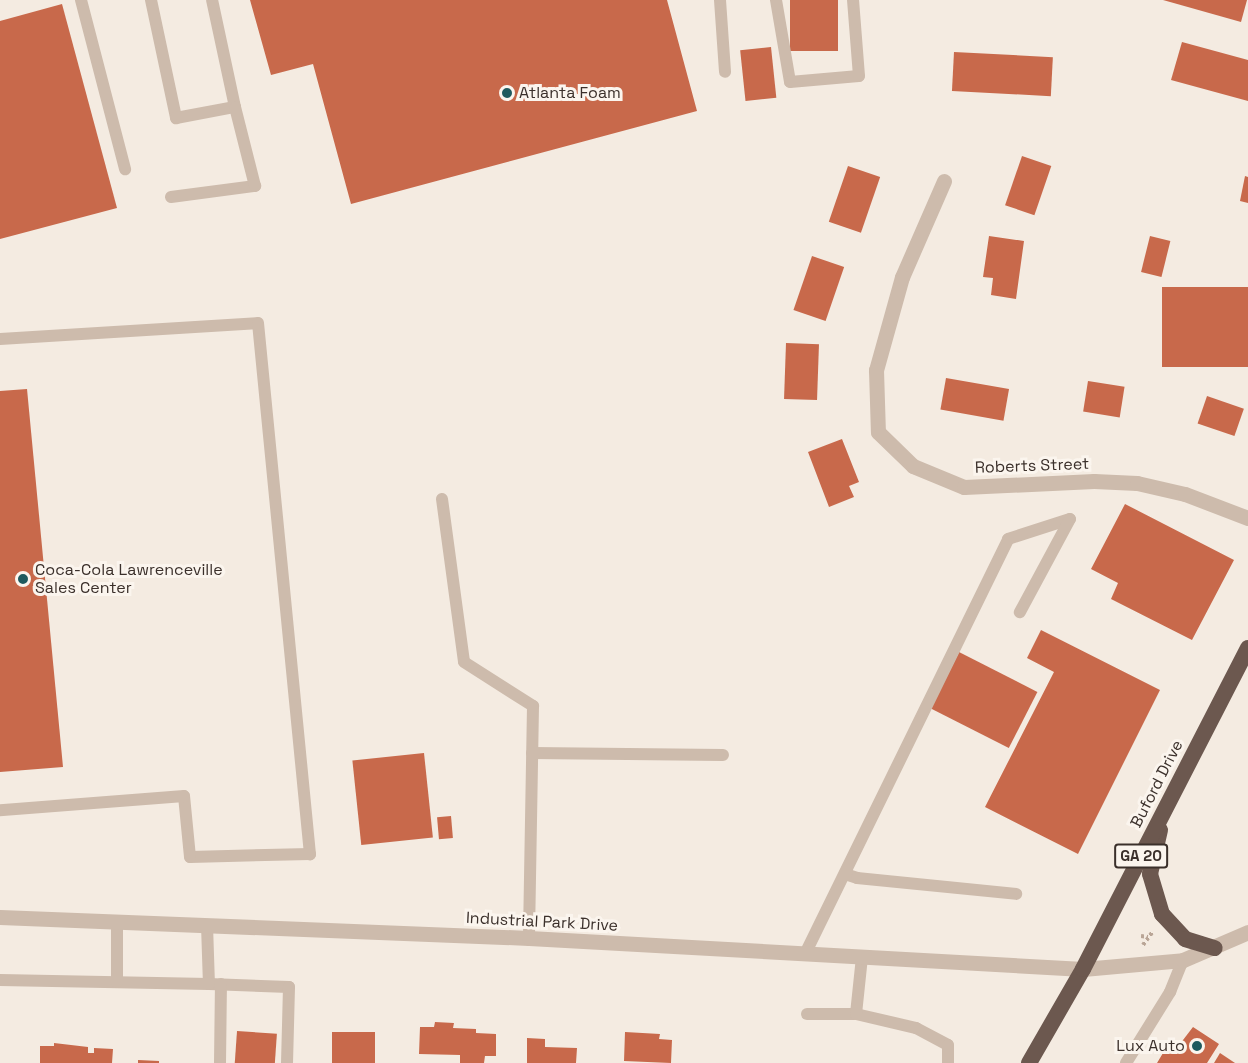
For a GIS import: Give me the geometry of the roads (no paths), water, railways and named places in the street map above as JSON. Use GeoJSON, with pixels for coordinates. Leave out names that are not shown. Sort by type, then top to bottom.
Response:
{"type":"FeatureCollection","features":[{"type":"Feature","properties":{"kind":"highway","name":"Buford Drive"},"geometry":{"type":"LineString","coordinates":[[1029,1063],[1083,969],[1248,648]]}},
{"type":"Feature","properties":{"kind":"highway"},"geometry":{"type":"LineString","coordinates":[[1166,806],[1150,874],[1159,908],[1170,926],[1185,939],[1215,948]]}},
{"type":"Feature","properties":{"kind":"street","name":"Roberts Street"},"geometry":{"type":"LineString","coordinates":[[944,181],[902,277],[876,370],[878,432],[913,466],[964,487],[1094,481],[1137,483],[1185,494],[1248,518]]}},
{"type":"Feature","properties":{"kind":"street","name":"Industrial Park Drive"},"geometry":{"type":"LineString","coordinates":[[0,917],[529,938],[1083,969],[1183,960],[1248,932]]}},
{"type":"Feature","properties":{"kind":"lane"},"geometry":{"type":"LineString","coordinates":[[81,0],[125,169]]}},
{"type":"Feature","properties":{"kind":"lane"},"geometry":{"type":"LineString","coordinates":[[151,0],[176,118],[235,107]]}},
{"type":"Feature","properties":{"kind":"lane"},"geometry":{"type":"LineString","coordinates":[[171,197],[255,186],[212,0]]}},
{"type":"Feature","properties":{"kind":"lane"},"geometry":{"type":"LineString","coordinates":[[720,0],[725,72]]}},
{"type":"Feature","properties":{"kind":"lane"},"geometry":{"type":"LineString","coordinates":[[776,0],[790,82],[859,76],[853,0]]}},
{"type":"Feature","properties":{"kind":"lane"},"geometry":{"type":"LineString","coordinates":[[0,339],[258,323],[310,854],[190,858],[184,796],[0,810]]}},
{"type":"Feature","properties":{"kind":"lane"},"geometry":{"type":"LineString","coordinates":[[442,499],[464,662],[533,706],[529,938]]}},
{"type":"Feature","properties":{"kind":"lane"},"geometry":{"type":"LineString","coordinates":[[805,954],[1008,538],[1070,519],[1020,612]]}},
{"type":"Feature","properties":{"kind":"lane"},"geometry":{"type":"LineString","coordinates":[[532,753],[723,755]]}},
{"type":"Feature","properties":{"kind":"lane"},"geometry":{"type":"LineString","coordinates":[[845,874],[857,878],[1016,894]]}},
{"type":"Feature","properties":{"kind":"lane"},"geometry":{"type":"LineString","coordinates":[[117,922],[117,982]]}},
{"type":"Feature","properties":{"kind":"lane"},"geometry":{"type":"LineString","coordinates":[[207,925],[215,984],[220,1063]]}},
{"type":"Feature","properties":{"kind":"lane"},"geometry":{"type":"LineString","coordinates":[[856,1014],[862,957]]}},
{"type":"Feature","properties":{"kind":"lane"},"geometry":{"type":"LineString","coordinates":[[1126,1063],[1170,992],[1183,960]]}},
{"type":"Feature","properties":{"kind":"lane"},"geometry":{"type":"LineString","coordinates":[[0,980],[289,987],[287,1063]]}},
{"type":"Feature","properties":{"kind":"lane"},"geometry":{"type":"LineString","coordinates":[[807,1014],[856,1014],[916,1028],[948,1045],[948,1063]]}},
{"type":"Feature","properties":{"kind":"place","name":"Atlanta Foam"},"geometry":{"type":"Point","coordinates":[507,93]}},
{"type":"Feature","properties":{"kind":"place","name":"Coca-Cola Lawrenceville Sales Center"},"geometry":{"type":"Point","coordinates":[23,579]}},
{"type":"Feature","properties":{"kind":"place","name":"Lux Auto"},"geometry":{"type":"Point","coordinates":[1197,1046]}}]}
